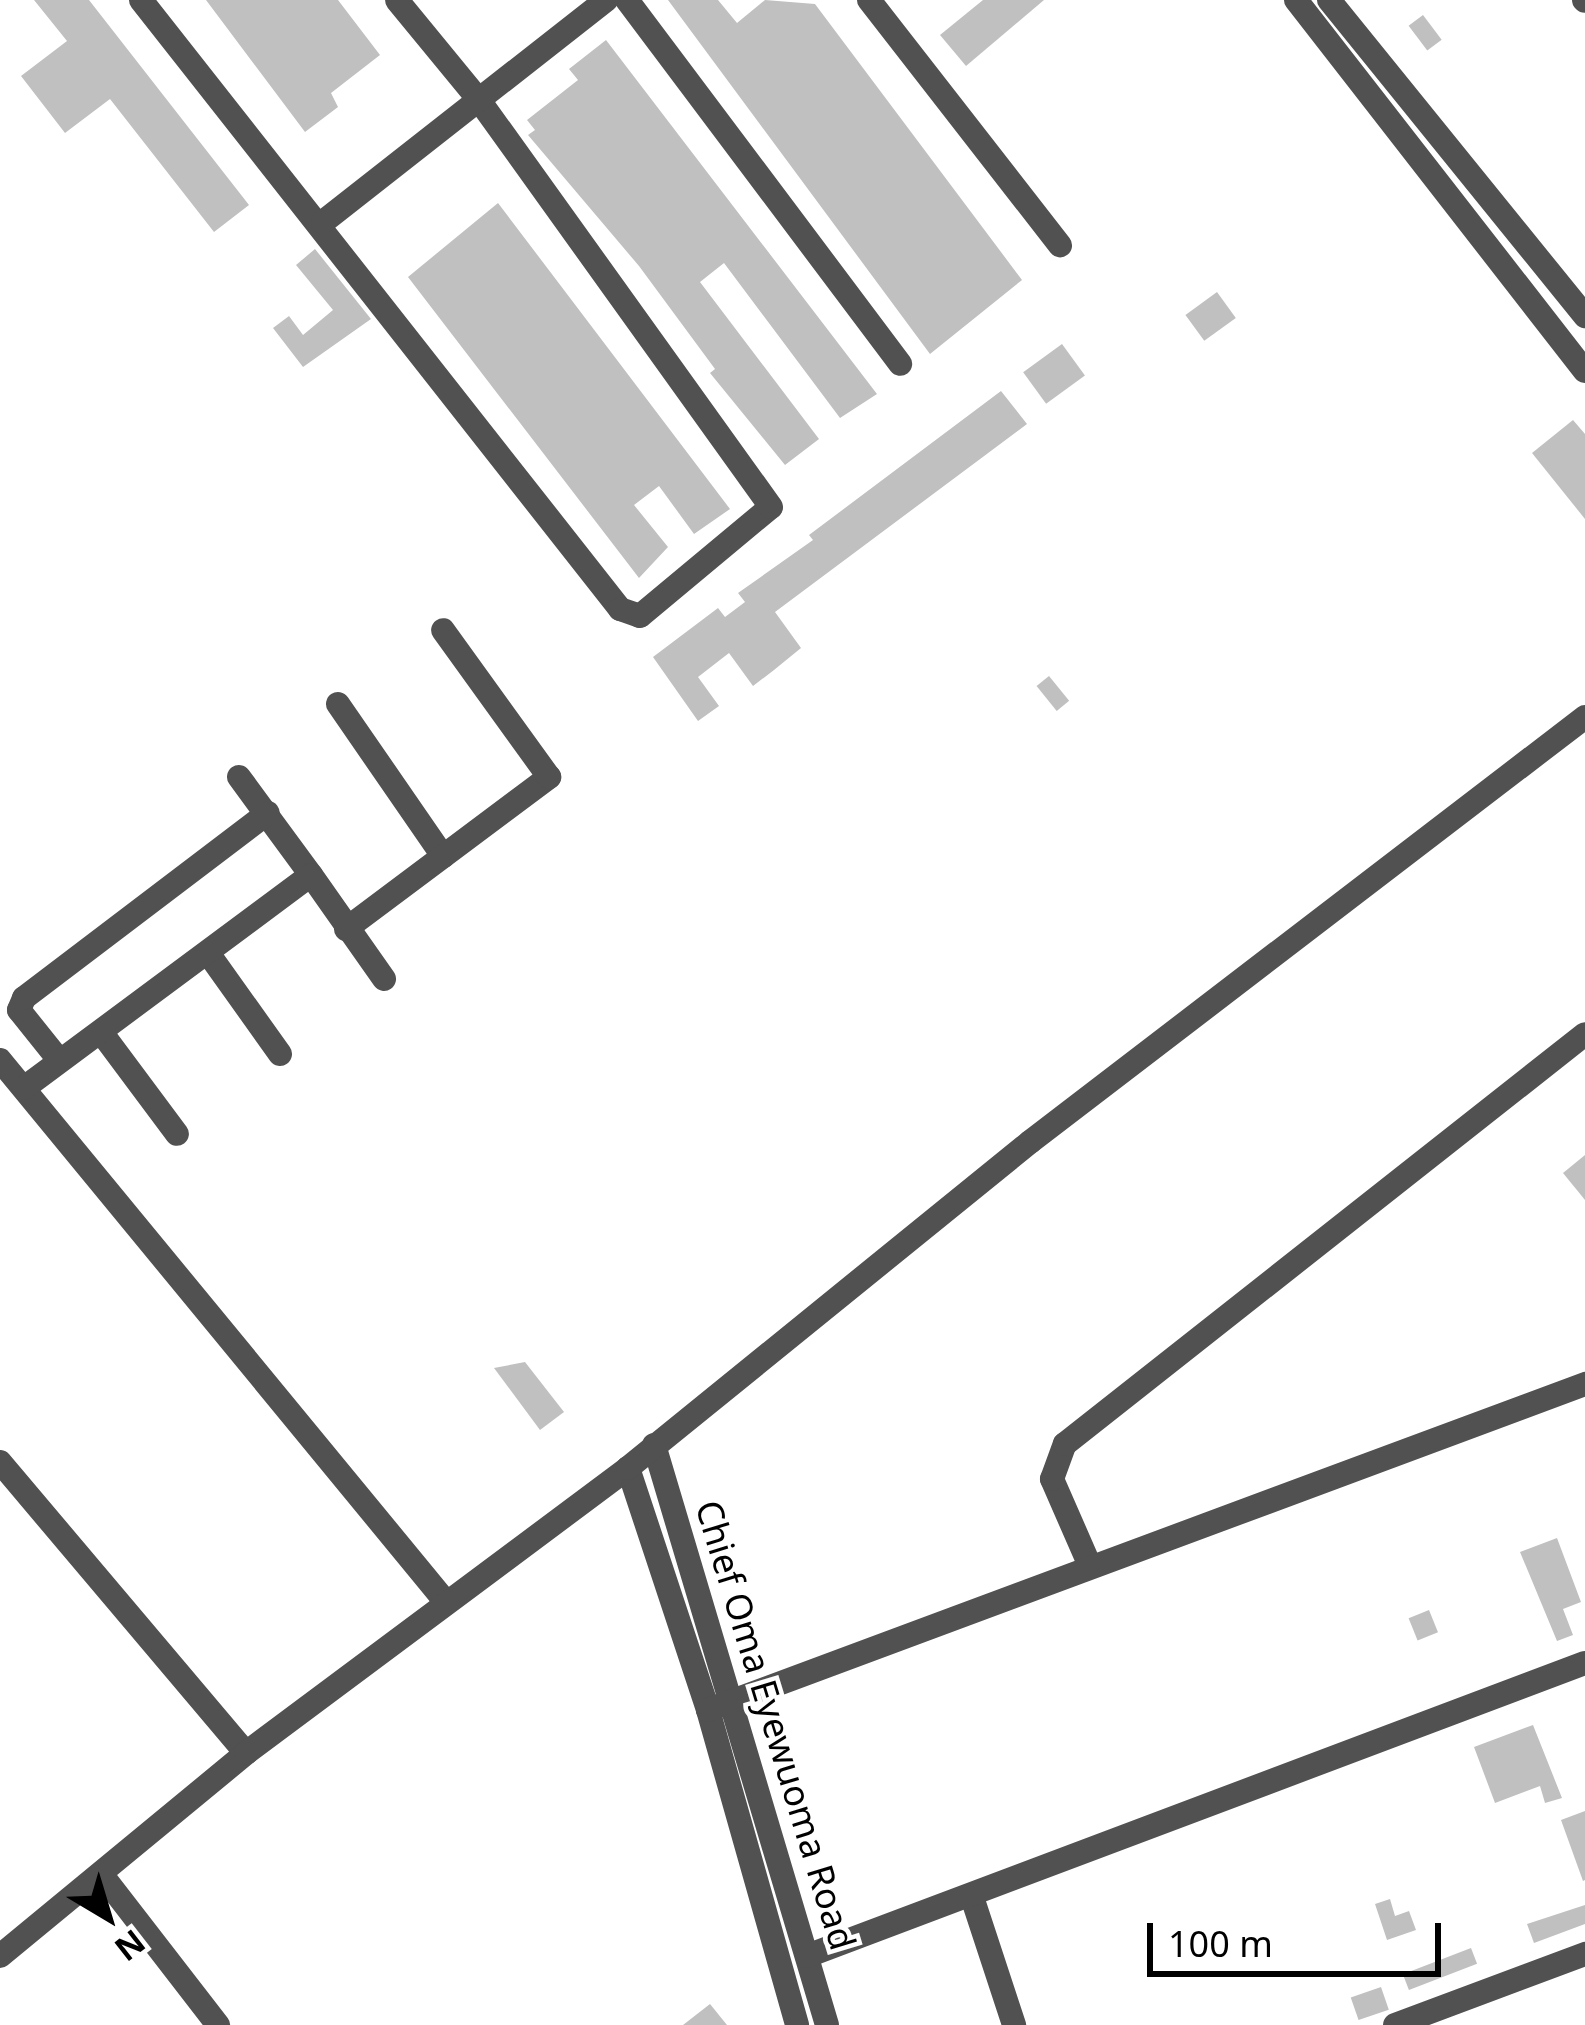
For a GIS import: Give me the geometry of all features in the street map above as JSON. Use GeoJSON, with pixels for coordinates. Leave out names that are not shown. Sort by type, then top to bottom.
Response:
{"type":"FeatureCollection","features":[{"type":"Feature","properties":{"kind":"street"},"geometry":{"type":"LineString","coordinates":[[141,0],[323,222],[620,609],[640,616],[771,507],[479,100],[398,0]]}},
{"type":"Feature","properties":{"kind":"street"},"geometry":{"type":"LineString","coordinates":[[323,222],[606,0]]}},
{"type":"Feature","properties":{"kind":"street"},"geometry":{"type":"LineString","coordinates":[[627,0],[900,364]]}},
{"type":"Feature","properties":{"kind":"street"},"geometry":{"type":"LineString","coordinates":[[869,0],[1060,245]]}},
{"type":"Feature","properties":{"kind":"street"},"geometry":{"type":"LineString","coordinates":[[1296,0],[1585,371]]}},
{"type":"Feature","properties":{"kind":"street"},"geometry":{"type":"LineString","coordinates":[[1329,0],[1585,316]]}},
{"type":"Feature","properties":{"kind":"street"},"geometry":{"type":"LineString","coordinates":[[346,929],[548,777],[443,630]]}},
{"type":"Feature","properties":{"kind":"street"},"geometry":{"type":"LineString","coordinates":[[338,704],[443,856]]}},
{"type":"Feature","properties":{"kind":"street"},"geometry":{"type":"LineString","coordinates":[[0,1956],[246,1754],[445,1600],[628,1468],[1030,1142],[1585,717]]}},
{"type":"Feature","properties":{"kind":"street"},"geometry":{"type":"LineString","coordinates":[[239,777],[384,979]]}},
{"type":"Feature","properties":{"kind":"street"},"geometry":{"type":"LineString","coordinates":[[59,1060],[20,1010],[24,998],[268,813]]}},
{"type":"Feature","properties":{"kind":"street"},"geometry":{"type":"LineString","coordinates":[[23,1088],[311,874]]}},
{"type":"Feature","properties":{"kind":"street"},"geometry":{"type":"LineString","coordinates":[[208,953],[280,1054]]}},
{"type":"Feature","properties":{"kind":"street"},"geometry":{"type":"LineString","coordinates":[[100,1032],[177,1134]]}},
{"type":"Feature","properties":{"kind":"street"},"geometry":{"type":"LineString","coordinates":[[1090,1566],[1052,1479],[1065,1444],[1585,1034]]}},
{"type":"Feature","properties":{"kind":"street"},"geometry":{"type":"LineString","coordinates":[[0,1060],[445,1600]]}},
{"type":"Feature","properties":{"kind":"street"},"geometry":{"type":"LineString","coordinates":[[708,1710],[1585,1384]]}},
{"type":"Feature","properties":{"kind":"street","name":"Chief Oma Eyewuoma Road"},"geometry":{"type":"LineString","coordinates":[[654,1445],[827,2025]]}},
{"type":"Feature","properties":{"kind":"street"},"geometry":{"type":"LineString","coordinates":[[0,1462],[246,1754]]}},
{"type":"Feature","properties":{"kind":"street","name":"Chief Oma Eyewuoma Road"},"geometry":{"type":"LineString","coordinates":[[628,1468],[708,1710],[797,2025]]}},
{"type":"Feature","properties":{"kind":"street"},"geometry":{"type":"LineString","coordinates":[[808,1956],[1585,1663]]}},
{"type":"Feature","properties":{"kind":"street"},"geometry":{"type":"LineString","coordinates":[[102,1875],[218,2025]]}},
{"type":"Feature","properties":{"kind":"street"},"geometry":{"type":"LineString","coordinates":[[972,1897],[1014,2025]]}},
{"type":"Feature","properties":{"kind":"street"},"geometry":{"type":"LineString","coordinates":[[1395,2025],[1585,1954]]}},
{"type":"Feature","properties":{"kind":"building"},"geometry":{"type":"Polygon","coordinates":[[[34,0],[89,0],[249,205],[214,232],[110,99],[65,133],[21,76],[67,41],[34,0]]]}},
{"type":"Feature","properties":{"kind":"building"},"geometry":{"type":"Polygon","coordinates":[[[206,0],[338,0],[380,55],[331,93],[338,107],[305,132],[206,0]]]}},
{"type":"Feature","properties":{"kind":"building"},"geometry":{"type":"Polygon","coordinates":[[[668,0],[718,0],[737,23],[765,0],[815,4],[1022,280],[930,354],[668,0]]]}},
{"type":"Feature","properties":{"kind":"building"},"geometry":{"type":"Polygon","coordinates":[[[983,0],[1044,0],[966,66],[940,35],[983,0]]]}},
{"type":"Feature","properties":{"kind":"building"},"geometry":{"type":"Polygon","coordinates":[[[1423,15],[1442,40],[1427,51],[1409,26],[1423,15]]]}},
{"type":"Feature","properties":{"kind":"building"},"geometry":{"type":"Polygon","coordinates":[[[606,40],[877,394],[840,418],[724,263],[700,282],[819,439],[785,465],[710,373],[715,369],[639,266],[528,135],[535,130],[527,120],[578,80],[569,69],[606,40]]]}},
{"type":"Feature","properties":{"kind":"building"},"geometry":{"type":"Polygon","coordinates":[[[498,203],[730,509],[694,534],[659,486],[634,505],[668,547],[639,578],[408,277],[498,203]]]}},
{"type":"Feature","properties":{"kind":"building"},"geometry":{"type":"Polygon","coordinates":[[[315,249],[371,319],[303,367],[273,328],[289,316],[303,335],[333,310],[296,265],[315,249]]]}},
{"type":"Feature","properties":{"kind":"building"},"geometry":{"type":"Polygon","coordinates":[[[1217,292],[1236,318],[1204,341],[1185,315],[1217,292]]]}},
{"type":"Feature","properties":{"kind":"building"},"geometry":{"type":"Polygon","coordinates":[[[1062,344],[1085,376],[1046,404],[1023,372],[1062,344]]]}},
{"type":"Feature","properties":{"kind":"building"},"geometry":{"type":"Polygon","coordinates":[[[1001,391],[1027,424],[775,612],[801,648],[774,670],[753,686],[729,653],[698,677],[719,706],[698,721],[653,657],[718,608],[725,617],[745,602],[738,593],[813,540],[809,535],[1001,391]]]}},
{"type":"Feature","properties":{"kind":"building"},"geometry":{"type":"Polygon","coordinates":[[[1573,420],[1585,434],[1585,519],[1532,453],[1573,420]]]}},
{"type":"Feature","properties":{"kind":"building"},"geometry":{"type":"Polygon","coordinates":[[[1049,676],[1069,701],[1057,711],[1037,686],[1049,676]]]}},
{"type":"Feature","properties":{"kind":"building"},"geometry":{"type":"Polygon","coordinates":[[[1585,1155],[1585,1200],[1563,1173],[1585,1155]]]}},
{"type":"Feature","properties":{"kind":"building"},"geometry":{"type":"Polygon","coordinates":[[[525,1362],[564,1412],[540,1430],[494,1368],[525,1362]]]}},
{"type":"Feature","properties":{"kind":"building"},"geometry":{"type":"Polygon","coordinates":[[[1557,1538],[1581,1602],[1563,1609],[1573,1635],[1557,1641],[1520,1552],[1557,1538]]]}},
{"type":"Feature","properties":{"kind":"building"},"geometry":{"type":"Polygon","coordinates":[[[1429,1610],[1438,1632],[1418,1640],[1409,1618],[1429,1610]]]}},
{"type":"Feature","properties":{"kind":"building"},"geometry":{"type":"Polygon","coordinates":[[[1533,1725],[1562,1798],[1545,1803],[1540,1786],[1495,1803],[1474,1747],[1533,1725]]]}},
{"type":"Feature","properties":{"kind":"building"},"geometry":{"type":"Polygon","coordinates":[[[1585,1811],[1585,1880],[1583,1881],[1561,1820],[1585,1811]]]}},
{"type":"Feature","properties":{"kind":"building"},"geometry":{"type":"Polygon","coordinates":[[[1390,1899],[1395,1916],[1409,1911],[1416,1930],[1387,1940],[1375,1904],[1390,1899]]]}},
{"type":"Feature","properties":{"kind":"building"},"geometry":{"type":"Polygon","coordinates":[[[1585,1905],[1585,1924],[1534,1943],[1527,1924],[1585,1905]]]}},
{"type":"Feature","properties":{"kind":"building"},"geometry":{"type":"Polygon","coordinates":[[[1471,1948],[1477,1964],[1409,1990],[1403,1974],[1471,1948]]]}},
{"type":"Feature","properties":{"kind":"building"},"geometry":{"type":"Polygon","coordinates":[[[1381,1987],[1389,2010],[1359,2020],[1351,1997],[1381,1987]]]}},
{"type":"Feature","properties":{"kind":"building"},"geometry":{"type":"Polygon","coordinates":[[[710,2004],[727,2025],[683,2025],[710,2004]]]}}]}
